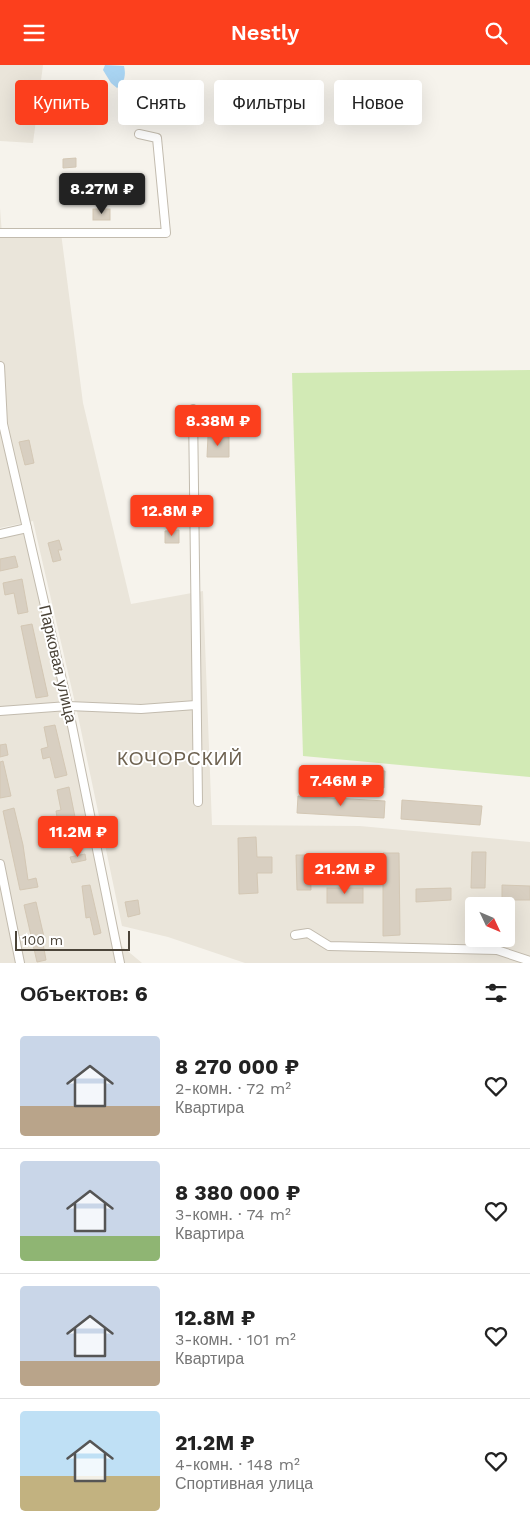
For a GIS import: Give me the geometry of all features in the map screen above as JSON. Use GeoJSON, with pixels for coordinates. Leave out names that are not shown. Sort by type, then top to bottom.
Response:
{"type":"FeatureCollection","features":[{"type":"Feature","properties":{"kind":"street"},"geometry":{"type":"LineString","coordinates":[[0,233],[166,233],[157,138],[139,134]]}},
{"type":"Feature","properties":{"kind":"street","name":"Парковая улица"},"geometry":{"type":"LineString","coordinates":[[0,366],[3,424],[68,706],[120,963]]}},
{"type":"Feature","properties":{"kind":"street"},"geometry":{"type":"LineString","coordinates":[[193,409],[198,803]]}},
{"type":"Feature","properties":{"kind":"street"},"geometry":{"type":"LineString","coordinates":[[0,534],[27,528]]}},
{"type":"Feature","properties":{"kind":"street"},"geometry":{"type":"LineString","coordinates":[[0,711],[68,706],[141,709],[196,705]]}},
{"type":"Feature","properties":{"kind":"street"},"geometry":{"type":"LineString","coordinates":[[0,864],[20,963]]}},
{"type":"Feature","properties":{"kind":"street"},"geometry":{"type":"LineString","coordinates":[[295,935],[308,933],[329,946],[497,950],[530,961]]}},
{"type":"Feature","properties":{"kind":"shaded area"},"geometry":{"type":"Polygon","coordinates":[[[0,65],[43,65],[41,80],[15,80],[15,125],[35,125],[33,143],[0,141],[0,65]]]}},
{"type":"Feature","properties":{"kind":"shaded area","name":"КОЧОРСКИЙ"},"geometry":{"type":"Polygon","coordinates":[[[0,208],[2,235],[61,233],[83,403],[131,604],[203,591],[212,825],[360,826],[530,842],[530,963],[245,963],[168,937],[122,926],[78,716],[33,521],[0,528],[0,208]]]}},
{"type":"Feature","properties":{"kind":"shaded area"},"geometry":{"type":"Polygon","coordinates":[[[25,530],[69,725],[112,938],[142,963],[0,963],[0,536],[25,530]]]}},
{"type":"Feature","properties":{"kind":"green space"},"geometry":{"type":"Polygon","coordinates":[[[530,370],[530,777],[303,756],[292,373],[530,370]]]}},
{"type":"Feature","properties":{"kind":"water"},"geometry":{"type":"Polygon","coordinates":[[[105,65],[124,66],[124,78],[123,80],[118,80],[117,88],[111,83],[103,70],[105,65]]]}},
{"type":"Feature","properties":{"kind":"building"},"geometry":{"type":"Polygon","coordinates":[[[76,158],[76,167],[63,168],[63,159],[76,158]]]}},
{"type":"Feature","properties":{"kind":"building"},"geometry":{"type":"Polygon","coordinates":[[[93,209],[110,209],[110,220],[93,220],[93,209]]]}},
{"type":"Feature","properties":{"kind":"building"},"geometry":{"type":"Polygon","coordinates":[[[208,436],[229,437],[229,457],[207,457],[208,436]]]}},
{"type":"Feature","properties":{"kind":"building"},"geometry":{"type":"Polygon","coordinates":[[[29,440],[34,463],[25,465],[19,442],[29,440]]]}},
{"type":"Feature","properties":{"kind":"building"},"geometry":{"type":"Polygon","coordinates":[[[179,530],[179,543],[165,543],[165,531],[179,530]]]}},
{"type":"Feature","properties":{"kind":"building"},"geometry":{"type":"Polygon","coordinates":[[[59,540],[62,550],[58,550],[61,560],[53,562],[48,543],[59,540]]]}},
{"type":"Feature","properties":{"kind":"building"},"geometry":{"type":"Polygon","coordinates":[[[15,556],[18,567],[0,571],[0,559],[15,556]]]}},
{"type":"Feature","properties":{"kind":"building"},"geometry":{"type":"Polygon","coordinates":[[[22,579],[28,612],[18,614],[14,593],[5,595],[3,583],[22,579]]]}},
{"type":"Feature","properties":{"kind":"building"},"geometry":{"type":"Polygon","coordinates":[[[32,624],[48,696],[36,698],[21,626],[32,624]]]}},
{"type":"Feature","properties":{"kind":"building"},"geometry":{"type":"Polygon","coordinates":[[[55,725],[67,775],[55,778],[50,757],[43,759],[41,749],[48,747],[44,727],[55,725]]]}},
{"type":"Feature","properties":{"kind":"building"},"geometry":{"type":"Polygon","coordinates":[[[6,744],[8,755],[0,757],[0,745],[6,744]]]}},
{"type":"Feature","properties":{"kind":"building"},"geometry":{"type":"Polygon","coordinates":[[[3,761],[11,796],[0,798],[0,762],[3,761]]]}},
{"type":"Feature","properties":{"kind":"building"},"geometry":{"type":"Polygon","coordinates":[[[301,766],[385,771],[384,788],[300,783],[301,766]]]}},
{"type":"Feature","properties":{"kind":"building"},"geometry":{"type":"Polygon","coordinates":[[[69,787],[80,842],[66,845],[61,822],[58,823],[56,811],[61,810],[57,790],[69,787]]]}},
{"type":"Feature","properties":{"kind":"building"},"geometry":{"type":"Polygon","coordinates":[[[298,796],[385,801],[384,818],[297,813],[298,796]]]}},
{"type":"Feature","properties":{"kind":"building"},"geometry":{"type":"Polygon","coordinates":[[[402,800],[482,806],[480,825],[401,819],[402,800]]]}},
{"type":"Feature","properties":{"kind":"building"},"geometry":{"type":"Polygon","coordinates":[[[14,808],[23,845],[28,880],[36,878],[38,887],[20,890],[3,811],[14,808]]]}},
{"type":"Feature","properties":{"kind":"building"},"geometry":{"type":"Polygon","coordinates":[[[256,837],[257,857],[272,857],[272,873],[257,873],[258,893],[239,894],[238,838],[256,837]]]}},
{"type":"Feature","properties":{"kind":"building"},"geometry":{"type":"Polygon","coordinates":[[[472,852],[486,852],[485,888],[471,888],[472,852]]]}},
{"type":"Feature","properties":{"kind":"building"},"geometry":{"type":"Polygon","coordinates":[[[383,853],[399,853],[400,935],[383,936],[383,853]]]}},
{"type":"Feature","properties":{"kind":"building"},"geometry":{"type":"Polygon","coordinates":[[[85,854],[86,860],[72,863],[70,857],[85,854]]]}},
{"type":"Feature","properties":{"kind":"building"},"geometry":{"type":"Polygon","coordinates":[[[296,855],[310,855],[311,890],[297,890],[296,855]]]}},
{"type":"Feature","properties":{"kind":"building"},"geometry":{"type":"Polygon","coordinates":[[[90,885],[101,933],[94,935],[90,917],[86,918],[82,886],[90,885]]]}},
{"type":"Feature","properties":{"kind":"building"},"geometry":{"type":"Polygon","coordinates":[[[502,885],[530,886],[530,900],[515,900],[515,897],[502,897],[502,885]]]}},
{"type":"Feature","properties":{"kind":"building"},"geometry":{"type":"Polygon","coordinates":[[[327,888],[363,888],[363,903],[327,903],[327,888]]]}},
{"type":"Feature","properties":{"kind":"building"},"geometry":{"type":"Polygon","coordinates":[[[451,888],[451,900],[416,902],[416,889],[451,888]]]}},
{"type":"Feature","properties":{"kind":"building"},"geometry":{"type":"Polygon","coordinates":[[[138,900],[140,914],[128,917],[125,902],[138,900]]]}},
{"type":"Feature","properties":{"kind":"building"},"geometry":{"type":"Polygon","coordinates":[[[36,902],[44,937],[42,938],[46,960],[37,962],[24,905],[36,902]]]}},
{"type":"Feature","properties":{"kind":"district","name":"КОЧОРСКИЙ"},"geometry":{"type":"Point","coordinates":[180,758]}}]}
